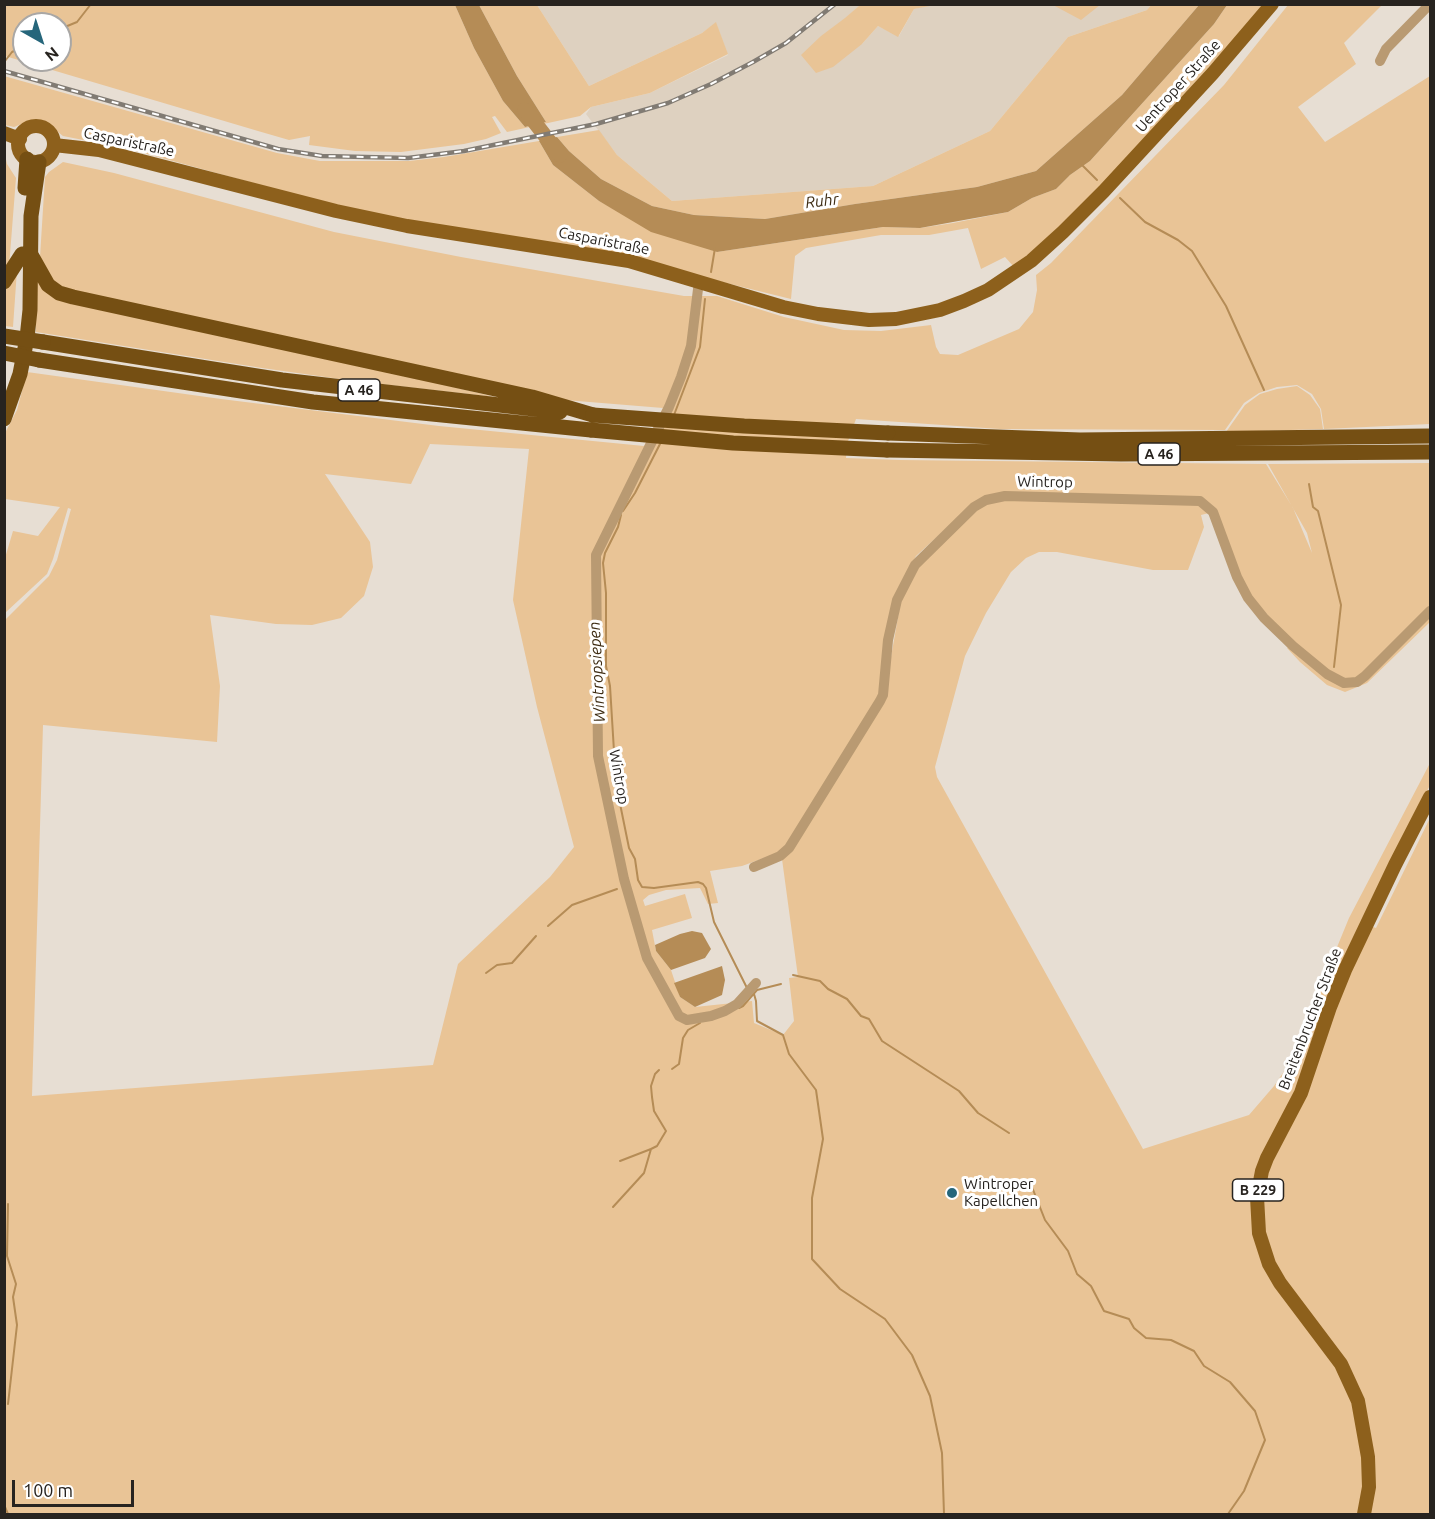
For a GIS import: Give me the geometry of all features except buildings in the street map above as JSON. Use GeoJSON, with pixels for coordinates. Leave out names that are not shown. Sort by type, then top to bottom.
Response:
{"type":"FeatureCollection","features":[{"type":"Feature","properties":{"kind":"highway"},"geometry":{"type":"LineString","coordinates":[[4,393],[19,326],[33,161]]}},
{"type":"Feature","properties":{"kind":"highway"},"geometry":{"type":"LineString","coordinates":[[4,282],[26,254]]}},
{"type":"Feature","properties":{"kind":"highway"},"geometry":{"type":"LineString","coordinates":[[4,419],[20,374],[27,338],[30,310],[26,254]]}},
{"type":"Feature","properties":{"kind":"highway"},"geometry":{"type":"LineString","coordinates":[[26,254],[48,285],[59,293],[532,397],[592,423]]}},
{"type":"Feature","properties":{"kind":"highway","name":"A 46"},"geometry":{"type":"LineString","coordinates":[[4,336],[282,380],[482,405],[733,443],[887,450],[1121,454],[1431,452]]}},
{"type":"Feature","properties":{"kind":"highway","name":"A 46"},"geometry":{"type":"LineString","coordinates":[[4,353],[313,402],[592,423],[744,426],[1080,440],[1431,436]]}},
{"type":"Feature","properties":{"kind":"main road","name":"Uentroper Straße"},"geometry":{"type":"LineString","coordinates":[[1108,188],[1213,73],[1272,4]]}},
{"type":"Feature","properties":{"kind":"main road"},"geometry":{"type":"LineString","coordinates":[[42,127],[49,131],[54,145],[49,157],[33,161],[20,151],[18,145],[28,129],[42,127]]}},
{"type":"Feature","properties":{"kind":"main road"},"geometry":{"type":"LineString","coordinates":[[4,134],[20,139]]}},
{"type":"Feature","properties":{"kind":"main road","name":"Casparistraße"},"geometry":{"type":"LineString","coordinates":[[54,145],[99,150],[336,211],[395,223],[629,261],[783,307],[869,320],[918,315],[964,301],[1031,261],[1108,188]]}},
{"type":"Feature","properties":{"kind":"main road","name":"Breitenbrucher Straße"},"geometry":{"type":"LineString","coordinates":[[1364,1515],[1369,1487],[1368,1457],[1358,1401],[1341,1364],[1280,1283],[1269,1264],[1259,1233],[1257,1197],[1266,1158],[1301,1093],[1337,988],[1395,865],[1431,797]]}},
{"type":"Feature","properties":{"kind":"street"},"geometry":{"type":"LineString","coordinates":[[1380,61],[1386,48],[1430,4]]}},
{"type":"Feature","properties":{"kind":"street","name":"Wintrop"},"geometry":{"type":"LineString","coordinates":[[699,281],[691,346],[681,377],[669,407],[596,555],[598,756],[624,879],[647,958],[679,1016],[687,1020],[724,1011],[737,1004],[756,983]]}},
{"type":"Feature","properties":{"kind":"street","name":"Wintrop"},"geometry":{"type":"LineString","coordinates":[[754,867],[780,856],[789,848],[880,701],[883,695],[888,640],[897,600],[915,565],[974,507],[986,500],[1005,496],[1200,501],[1213,512],[1237,577],[1248,598],[1264,618],[1293,646],[1327,674],[1344,684],[1357,681],[1365,676],[1431,611]]}},
{"type":"Feature","properties":{"kind":"shaded area"},"geometry":{"type":"Polygon","coordinates":[[[935,4],[1151,5],[1147,10],[1068,37],[990,131],[873,186],[672,201],[617,155],[586,114],[591,107],[650,93],[728,55],[716,23],[702,33],[589,86],[537,5],[860,5],[846,18],[862,44],[878,26],[899,36],[914,9],[935,4]]]}},
{"type":"Feature","properties":{"kind":"shaded area"},"geometry":{"type":"Polygon","coordinates":[[[1100,4],[1081,20],[1053,5],[1100,4]]]}},
{"type":"Feature","properties":{"kind":"shaded area"},"geometry":{"type":"Polygon","coordinates":[[[4,5],[455,5],[474,48],[503,101],[525,127],[546,122],[517,76],[479,5],[537,5],[589,86],[702,33],[716,22],[728,54],[650,93],[591,107],[580,116],[507,132],[495,116],[492,117],[501,133],[486,139],[401,152],[355,151],[309,145],[310,136],[289,140],[59,72],[72,72],[72,12],[12,12],[12,58],[5,56],[4,5]]]}},
{"type":"Feature","properties":{"kind":"shaded area"},"geometry":{"type":"Polygon","coordinates":[[[455,5],[479,5],[517,76],[546,122],[525,127],[503,101],[474,48],[455,5]]]}},
{"type":"Feature","properties":{"kind":"shaded area"},"geometry":{"type":"Polygon","coordinates":[[[860,5],[935,5],[914,9],[898,37],[878,26],[862,44],[833,67],[816,73],[801,55],[860,5]]]}},
{"type":"Feature","properties":{"kind":"shaded area"},"geometry":{"type":"Polygon","coordinates":[[[1151,5],[1199,5],[1122,95],[1036,171],[977,187],[765,219],[694,215],[652,206],[601,179],[569,151],[557,137],[599,130],[617,155],[672,201],[873,186],[990,131],[1068,37],[1147,10],[1151,5]]]}},
{"type":"Feature","properties":{"kind":"shaded area"},"geometry":{"type":"Polygon","coordinates":[[[1199,5],[1227,5],[1214,24],[1090,161],[1070,175],[1056,189],[1032,198],[1008,212],[920,228],[883,227],[717,252],[651,232],[599,201],[553,165],[539,141],[557,137],[569,151],[601,179],[652,206],[694,215],[765,219],[977,187],[1036,171],[1122,95],[1199,5]]]}},
{"type":"Feature","properties":{"kind":"shaded area"},"geometry":{"type":"Polygon","coordinates":[[[1227,5],[1265,5],[1085,204],[1014,267],[1005,257],[981,269],[968,228],[929,235],[881,235],[806,248],[795,256],[791,299],[702,277],[337,206],[129,149],[63,136],[48,124],[29,121],[14,127],[5,125],[4,76],[277,153],[320,161],[409,161],[539,141],[553,165],[599,201],[625,215],[717,252],[883,227],[920,228],[953,223],[1008,212],[1032,198],[1056,189],[1070,175],[1090,161],[1214,24],[1227,5]]]}},
{"type":"Feature","properties":{"kind":"shaded area"},"geometry":{"type":"Polygon","coordinates":[[[1288,5],[1382,5],[1344,43],[1356,64],[1298,107],[1325,142],[1430,76],[1430,424],[1324,429],[1321,409],[1312,394],[1297,385],[1277,387],[1259,393],[1244,403],[1225,430],[1000,429],[856,419],[847,444],[846,458],[1266,464],[1291,505],[1268,464],[1430,463],[1430,622],[1367,683],[1345,692],[1327,685],[1300,662],[1287,648],[1290,646],[1290,640],[1253,599],[1209,513],[1201,515],[1204,527],[1188,570],[1153,570],[1057,552],[1039,552],[1026,558],[1011,572],[986,613],[965,656],[935,767],[937,777],[1143,1149],[1249,1115],[1274,1086],[1289,1064],[1349,918],[1430,763],[1430,785],[1362,923],[1376,928],[1430,818],[1430,1514],[5,1514],[5,620],[49,576],[57,560],[71,509],[68,508],[47,574],[5,613],[5,558],[13,531],[38,536],[60,507],[5,499],[5,433],[17,410],[27,372],[439,426],[644,446],[663,408],[565,400],[54,286],[40,257],[45,177],[49,172],[63,162],[114,173],[334,232],[684,296],[717,296],[784,317],[844,330],[881,331],[931,325],[940,354],[958,355],[1019,329],[1033,312],[1037,290],[1036,275],[1051,263],[1224,85],[1288,5]],[[430,444],[411,484],[325,474],[370,542],[373,567],[364,596],[341,618],[312,625],[276,624],[210,615],[220,686],[217,742],[43,725],[32,1096],[433,1065],[458,964],[550,877],[574,847],[537,707],[513,600],[529,449],[430,444]],[[974,503],[916,556],[895,597],[880,696],[787,845],[778,853],[742,866],[710,871],[718,903],[708,904],[700,888],[666,890],[649,895],[643,900],[645,906],[685,894],[692,918],[652,930],[656,951],[671,970],[680,997],[695,1007],[752,1001],[754,1023],[783,1035],[794,1021],[789,978],[798,977],[782,859],[884,697],[901,600],[917,565],[974,503]],[[1293,509],[1312,553],[1307,533],[1293,509]]]}},
{"type":"Feature","properties":{"kind":"shaded area"},"geometry":{"type":"Polygon","coordinates":[[[4,150],[7,164],[16,178],[9,267],[4,272],[4,150]]]}},
{"type":"Feature","properties":{"kind":"shaded area"},"geometry":{"type":"Polygon","coordinates":[[[17,270],[13,327],[5,326],[5,286],[17,270]]]}},
{"type":"Feature","properties":{"kind":"shaded area"},"geometry":{"type":"Polygon","coordinates":[[[36,276],[45,288],[495,397],[262,368],[36,332],[36,276]]]}},
{"type":"Feature","properties":{"kind":"shaded area"},"geometry":{"type":"Polygon","coordinates":[[[1297,386],[1310,395],[1320,409],[1323,429],[1226,432],[1245,405],[1260,394],[1297,386]]]}},
{"type":"Feature","properties":{"kind":"shaded area"},"geometry":{"type":"Polygon","coordinates":[[[692,931],[702,933],[711,949],[705,958],[671,970],[656,951],[655,945],[692,931]]]}},
{"type":"Feature","properties":{"kind":"shaded area"},"geometry":{"type":"Polygon","coordinates":[[[722,966],[725,980],[722,995],[695,1007],[680,997],[674,983],[722,966]]]}},
{"type":"Feature","properties":{"kind":"waterway"},"geometry":{"type":"LineString","coordinates":[[72,24],[77,22],[91,4]]}},
{"type":"Feature","properties":{"kind":"waterway"},"geometry":{"type":"LineString","coordinates":[[5,61],[12,52]]}},
{"type":"Feature","properties":{"kind":"waterway","name":"Ruhr"},"geometry":{"type":"LineString","coordinates":[[525,110],[560,155]]}},
{"type":"Feature","properties":{"kind":"waterway"},"geometry":{"type":"LineString","coordinates":[[1082,165],[1097,180]]}},
{"type":"Feature","properties":{"kind":"waterway"},"geometry":{"type":"LineString","coordinates":[[1120,198],[1145,222],[1178,240],[1192,251],[1226,306],[1264,390]]}},
{"type":"Feature","properties":{"kind":"waterway"},"geometry":{"type":"LineString","coordinates":[[711,272],[715,248]]}},
{"type":"Feature","properties":{"kind":"waterway","name":"Wintropsiepen"},"geometry":{"type":"LineString","coordinates":[[674,415],[700,347],[705,299]]}},
{"type":"Feature","properties":{"kind":"waterway","name":"Wintropsiepen"},"geometry":{"type":"LineString","coordinates":[[623,511],[635,493],[661,442]]}},
{"type":"Feature","properties":{"kind":"waterway"},"geometry":{"type":"LineString","coordinates":[[1309,484],[1313,507],[1318,511],[1341,605],[1334,667]]}},
{"type":"Feature","properties":{"kind":"waterway","name":"Wintropsiepen"},"geometry":{"type":"LineString","coordinates":[[621,515],[603,563],[606,593],[606,666],[610,686],[616,784],[629,848],[635,859],[638,880],[642,887],[654,888],[698,882],[703,884],[714,922],[747,988]]}},
{"type":"Feature","properties":{"kind":"waterway"},"geometry":{"type":"LineString","coordinates":[[548,926],[572,905],[617,889]]}},
{"type":"Feature","properties":{"kind":"waterway"},"geometry":{"type":"LineString","coordinates":[[486,973],[497,965],[512,963],[536,936]]}},
{"type":"Feature","properties":{"kind":"waterway"},"geometry":{"type":"LineString","coordinates":[[793,975],[820,981],[828,989],[847,999],[861,1016],[869,1019],[882,1041],[959,1091],[978,1113],[1009,1133]]}},
{"type":"Feature","properties":{"kind":"waterway"},"geometry":{"type":"LineString","coordinates":[[739,1008],[757,990],[781,984]]}},
{"type":"Feature","properties":{"kind":"waterway","name":"Wintropsiepen"},"geometry":{"type":"LineString","coordinates":[[754,994],[757,1021],[783,1035],[789,1054],[816,1090],[823,1139],[812,1198],[812,1259],[840,1289],[885,1319],[912,1355],[930,1396],[942,1453],[944,1514]]}},
{"type":"Feature","properties":{"kind":"waterway"},"geometry":{"type":"LineString","coordinates":[[672,1069],[679,1064],[683,1038],[688,1030],[700,1023]]}},
{"type":"Feature","properties":{"kind":"waterway"},"geometry":{"type":"LineString","coordinates":[[613,1207],[644,1173],[651,1149],[657,1146],[666,1131],[654,1111],[652,1097],[651,1086],[659,1070]]}},
{"type":"Feature","properties":{"kind":"waterway"},"geometry":{"type":"LineString","coordinates":[[620,1161],[651,1149]]}},
{"type":"Feature","properties":{"kind":"waterway"},"geometry":{"type":"LineString","coordinates":[[1030,1182],[1045,1220],[1068,1251],[1077,1274],[1091,1286],[1104,1311],[1129,1319],[1134,1328],[1146,1338],[1171,1340],[1194,1351],[1204,1366],[1230,1382],[1255,1411],[1265,1440],[1244,1491],[1228,1514]]}},
{"type":"Feature","properties":{"kind":"waterway"},"geometry":{"type":"LineString","coordinates":[[8,1204],[7,1256],[16,1284],[13,1297],[17,1325],[8,1404]]}},
{"type":"Feature","properties":{"kind":"waterway"},"geometry":{"type":"LineString","coordinates":[[4,1493],[8,1514]]}},
{"type":"Feature","properties":{"kind":"railway"},"geometry":{"type":"LineString","coordinates":[[4,71],[278,149],[322,156],[408,158],[464,151],[596,124],[668,103],[711,84],[786,43],[835,4]]}},
{"type":"Feature","properties":{"kind":"place","name":"Wintroper Kapellchen"},"geometry":{"type":"Point","coordinates":[952,1193]}}]}
